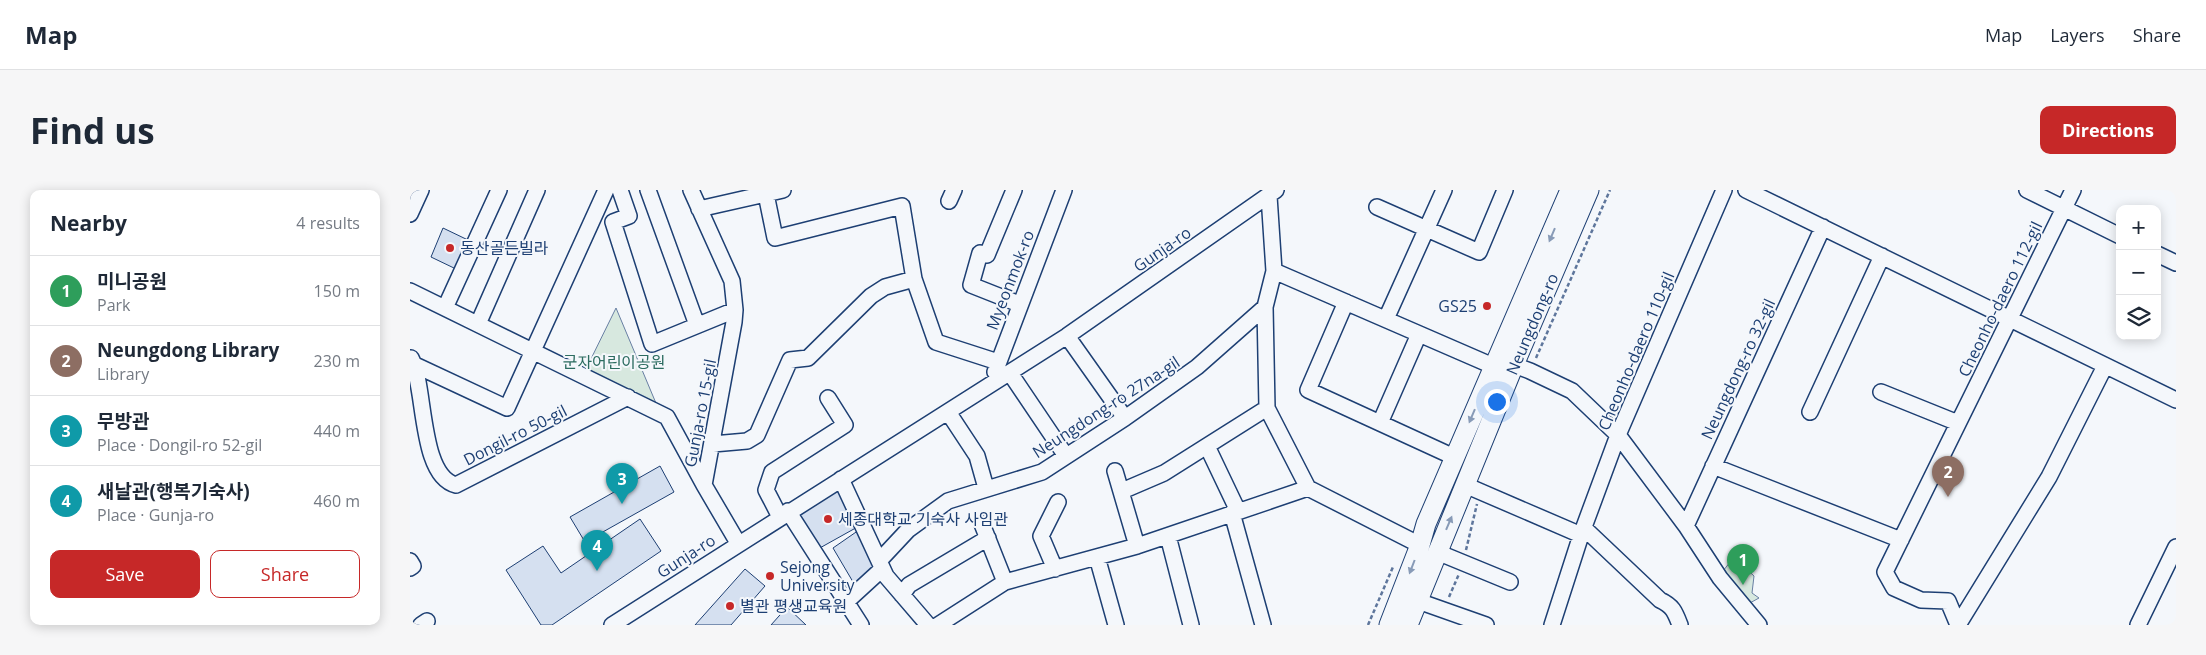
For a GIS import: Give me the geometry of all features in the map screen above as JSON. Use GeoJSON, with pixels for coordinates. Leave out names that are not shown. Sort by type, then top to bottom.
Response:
{"type":"FeatureCollection","features":[{"type":"Feature","properties":{"kind":"main road","name":"Neungdong-ro"},"geometry":{"type":"LineString","coordinates":[[1408,625],[1418,601],[1428,549],[1426,524],[1570,190]]}},
{"type":"Feature","properties":{"kind":"main road","name":"Neungdong-ro"},"geometry":{"type":"LineString","coordinates":[[1389,625],[1428,549],[1472,488],[1522,368],[1589,190]]}},
{"type":"Feature","properties":{"kind":"street"},"geometry":{"type":"LineString","coordinates":[[410,214],[421,190]]}},
{"type":"Feature","properties":{"kind":"street"},"geometry":{"type":"LineString","coordinates":[[445,308],[499,190]]}},
{"type":"Feature","properties":{"kind":"street"},"geometry":{"type":"LineString","coordinates":[[478,324],[538,190]]}},
{"type":"Feature","properties":{"kind":"street"},"geometry":{"type":"LineString","coordinates":[[534,352],[606,190]]}},
{"type":"Feature","properties":{"kind":"street"},"geometry":{"type":"LineString","coordinates":[[620,190],[629,216],[612,222],[652,344],[735,310]]}},
{"type":"Feature","properties":{"kind":"street"},"geometry":{"type":"LineString","coordinates":[[648,190],[697,325]]}},
{"type":"Feature","properties":{"kind":"street","name":"Gunja-ro 15-gil"},"geometry":{"type":"LineString","coordinates":[[691,190],[732,281],[735,310],[734,322],[713,444],[704,484],[738,543]]}},
{"type":"Feature","properties":{"kind":"street"},"geometry":{"type":"LineString","coordinates":[[699,209],[783,190]]}},
{"type":"Feature","properties":{"kind":"street"},"geometry":{"type":"LineString","coordinates":[[1014,190],[986,254],[980,252],[971,285],[1019,304]]}},
{"type":"Feature","properties":{"kind":"street","name":"Myeonmok-ro"},"geometry":{"type":"LineString","coordinates":[[992,383],[1019,304],[1064,190]]}},
{"type":"Feature","properties":{"kind":"street"},"geometry":{"type":"LineString","coordinates":[[1386,319],[1444,190]]}},
{"type":"Feature","properties":{"kind":"street"},"geometry":{"type":"LineString","coordinates":[[1377,207],[1479,252],[1505,190]]}},
{"type":"Feature","properties":{"kind":"street","name":"Cheonho-daero 110-gil"},"geometry":{"type":"LineString","coordinates":[[1552,625],[1582,531],[1618,435],[1724,190]]}},
{"type":"Feature","properties":{"kind":"street"},"geometry":{"type":"LineString","coordinates":[[1746,190],[2176,400]]}},
{"type":"Feature","properties":{"kind":"street"},"geometry":{"type":"LineString","coordinates":[[2027,190],[2116,234]]}},
{"type":"Feature","properties":{"kind":"street","name":"Cheonho-daero 112-gil"},"geometry":{"type":"LineString","coordinates":[[1958,625],[1948,601],[1921,600],[1894,588],[1885,572],[2073,190]]}},
{"type":"Feature","properties":{"kind":"street"},"geometry":{"type":"LineString","coordinates":[[1272,193],[1274,271],[1266,307],[1267,408],[1308,488],[1428,549],[1510,582]]}},
{"type":"Feature","properties":{"kind":"street","name":"Gunja-ro"},"geometry":{"type":"LineString","coordinates":[[612,625],[738,543],[1067,336],[1272,193]]}},
{"type":"Feature","properties":{"kind":"street"},"geometry":{"type":"LineString","coordinates":[[766,194],[775,238],[902,206],[914,279],[936,342],[998,362]]}},
{"type":"Feature","properties":{"kind":"street","name":"Neungdong-ro 32-gil"},"geometry":{"type":"LineString","coordinates":[[1686,526],[1823,227]]}},
{"type":"Feature","properties":{"kind":"street"},"geometry":{"type":"LineString","coordinates":[[1810,412],[1882,256]]}},
{"type":"Feature","properties":{"kind":"street"},"geometry":{"type":"LineString","coordinates":[[2161,256],[2176,264]]}},
{"type":"Feature","properties":{"kind":"street"},"geometry":{"type":"LineString","coordinates":[[1274,271],[1493,366]]}},
{"type":"Feature","properties":{"kind":"street"},"geometry":{"type":"LineString","coordinates":[[713,444],[747,441],[757,435],[790,360],[808,358],[872,296],[885,287],[914,279]]}},
{"type":"Feature","properties":{"kind":"street"},"geometry":{"type":"LineString","coordinates":[[410,291],[667,417],[704,484]]}},
{"type":"Feature","properties":{"kind":"street"},"geometry":{"type":"LineString","coordinates":[[1346,302],[1308,390],[1454,457]]}},
{"type":"Feature","properties":{"kind":"street","name":"Neungdong-ro 27na-gil"},"geometry":{"type":"LineString","coordinates":[[846,602],[881,565],[908,530],[948,501],[1042,472],[1125,418],[1197,367],[1266,307]]}},
{"type":"Feature","properties":{"kind":"street"},"geometry":{"type":"LineString","coordinates":[[1380,424],[1420,334]]}},
{"type":"Feature","properties":{"kind":"street"},"geometry":{"type":"LineString","coordinates":[[1067,336],[1125,418]]}},
{"type":"Feature","properties":{"kind":"street","name":"Dongil-ro 50-gil"},"geometry":{"type":"LineString","coordinates":[[412,361],[508,408],[534,352]]}},
{"type":"Feature","properties":{"kind":"street","name":"Dongil-ro 50-gil"},"geometry":{"type":"LineString","coordinates":[[412,361],[433,458],[442,478],[448,483],[456,484],[628,397]]}},
{"type":"Feature","properties":{"kind":"street"},"geometry":{"type":"LineString","coordinates":[[1958,625],[2049,477],[2105,366]]}},
{"type":"Feature","properties":{"kind":"street"},"geometry":{"type":"LineString","coordinates":[[1522,368],[1572,391],[1618,435],[1686,526],[1720,578],[1759,625]]}},
{"type":"Feature","properties":{"kind":"street"},"geometry":{"type":"LineString","coordinates":[[1010,373],[1066,456]]}},
{"type":"Feature","properties":{"kind":"street"},"geometry":{"type":"LineString","coordinates":[[1881,392],[1958,423]]}},
{"type":"Feature","properties":{"kind":"street"},"geometry":{"type":"LineString","coordinates":[[828,398],[845,426],[772,472],[766,490],[861,625]]}},
{"type":"Feature","properties":{"kind":"street"},"geometry":{"type":"LineString","coordinates":[[1122,491],[1164,473],[1267,408]]}},
{"type":"Feature","properties":{"kind":"street"},"geometry":{"type":"LineString","coordinates":[[948,412],[977,456],[986,488]]}},
{"type":"Feature","properties":{"kind":"street"},"geometry":{"type":"LineString","coordinates":[[1207,446],[1235,512],[1263,625]]}},
{"type":"Feature","properties":{"kind":"street"},"geometry":{"type":"LineString","coordinates":[[1713,466],[1901,540]]}},
{"type":"Feature","properties":{"kind":"street"},"geometry":{"type":"LineString","coordinates":[[1115,471],[1137,546]]}},
{"type":"Feature","properties":{"kind":"street"},"geometry":{"type":"LineString","coordinates":[[841,479],[886,576],[928,625]]}},
{"type":"Feature","properties":{"kind":"street"},"geometry":{"type":"LineString","coordinates":[[938,625],[1005,582],[1137,546],[1308,488]]}},
{"type":"Feature","properties":{"kind":"street"},"geometry":{"type":"LineString","coordinates":[[1472,488],[1582,531],[1643,582],[1660,600],[1674,608],[1680,625]]}},
{"type":"Feature","properties":{"kind":"street"},"geometry":{"type":"LineString","coordinates":[[1055,569],[1041,536],[1058,502]]}},
{"type":"Feature","properties":{"kind":"street"},"geometry":{"type":"LineString","coordinates":[[902,595],[909,585],[985,531],[1005,582]]}},
{"type":"Feature","properties":{"kind":"street"},"geometry":{"type":"LineString","coordinates":[[1168,536],[1191,625]]}},
{"type":"Feature","properties":{"kind":"street"},"geometry":{"type":"LineString","coordinates":[[2138,625],[2176,547]]}},
{"type":"Feature","properties":{"kind":"street"},"geometry":{"type":"LineString","coordinates":[[1097,558],[1112,624]]}},
{"type":"Feature","properties":{"kind":"street"},"geometry":{"type":"LineString","coordinates":[[410,561],[413,566],[410,568]]}},
{"type":"Feature","properties":{"kind":"street"},"geometry":{"type":"LineString","coordinates":[[1418,601],[1486,625]]}},
{"type":"Feature","properties":{"kind":"path"},"geometry":{"type":"LineString","coordinates":[[1522,368],[1610,190]]}},
{"type":"Feature","properties":{"kind":"path"},"geometry":{"type":"LineString","coordinates":[[1444,610],[1463,563],[1472,488]]}},
{"type":"Feature","properties":{"kind":"green space","name":"군자어린이공원"},"geometry":{"type":"Polygon","coordinates":[[[616,308],[658,408],[585,371],[616,308]]]}},
{"type":"Feature","properties":{"kind":"green space"},"geometry":{"type":"Polygon","coordinates":[[[1734,557],[1754,576],[1752,593],[1759,598],[1748,604],[1723,571],[1734,557]]]}},
{"type":"Feature","properties":{"kind":"building","name":"동산골든빌라"},"geometry":{"type":"Polygon","coordinates":[[[443,228],[468,240],[456,269],[431,257],[443,228]]]}},
{"type":"Feature","properties":{"kind":"building"},"geometry":{"type":"Polygon","coordinates":[[[660,466],[674,492],[585,542],[570,517],[660,466]]]}},
{"type":"Feature","properties":{"kind":"building","name":"세종대학교 기숙사 사임관"},"geometry":{"type":"Polygon","coordinates":[[[841,483],[861,525],[818,549],[794,512],[841,483]]]}},
{"type":"Feature","properties":{"kind":"building"},"geometry":{"type":"Polygon","coordinates":[[[640,519],[661,551],[552,625],[541,625],[506,570],[543,546],[561,573],[640,519]]]}},
{"type":"Feature","properties":{"kind":"building"},"geometry":{"type":"Polygon","coordinates":[[[859,530],[878,567],[856,587],[833,548],[859,530]]]}},
{"type":"Feature","properties":{"kind":"building","name":"별관 평생교육원"},"geometry":{"type":"Polygon","coordinates":[[[745,569],[765,586],[731,625],[695,625],[745,569]]]}},
{"type":"Feature","properties":{"kind":"building"},"geometry":{"type":"Polygon","coordinates":[[[787,607],[806,625],[771,625],[787,607]]]}},
{"type":"Feature","properties":{"kind":"place","name":"동산골든빌라"},"geometry":{"type":"Point","coordinates":[450,248]}},
{"type":"Feature","properties":{"kind":"place","name":"GS25"},"geometry":{"type":"Point","coordinates":[1487,306]}},
{"type":"Feature","properties":{"kind":"place","name":"Neungdong Library"},"geometry":{"type":"Point","coordinates":[1948,497]}},
{"type":"Feature","properties":{"kind":"place","name":"무방관"},"geometry":{"type":"Point","coordinates":[622,504]}},
{"type":"Feature","properties":{"kind":"place","name":"세종대학교 기숙사 사임관"},"geometry":{"type":"Point","coordinates":[828,519]}},
{"type":"Feature","properties":{"kind":"place","name":"새날관(행복기숙사)"},"geometry":{"type":"Point","coordinates":[597,571]}},
{"type":"Feature","properties":{"kind":"place","name":"Sejong University"},"geometry":{"type":"Point","coordinates":[770,576]}},
{"type":"Feature","properties":{"kind":"place","name":"미니공원"},"geometry":{"type":"Point","coordinates":[1743,585]}},
{"type":"Feature","properties":{"kind":"place","name":"별관 평생교육원"},"geometry":{"type":"Point","coordinates":[730,606]}}]}
